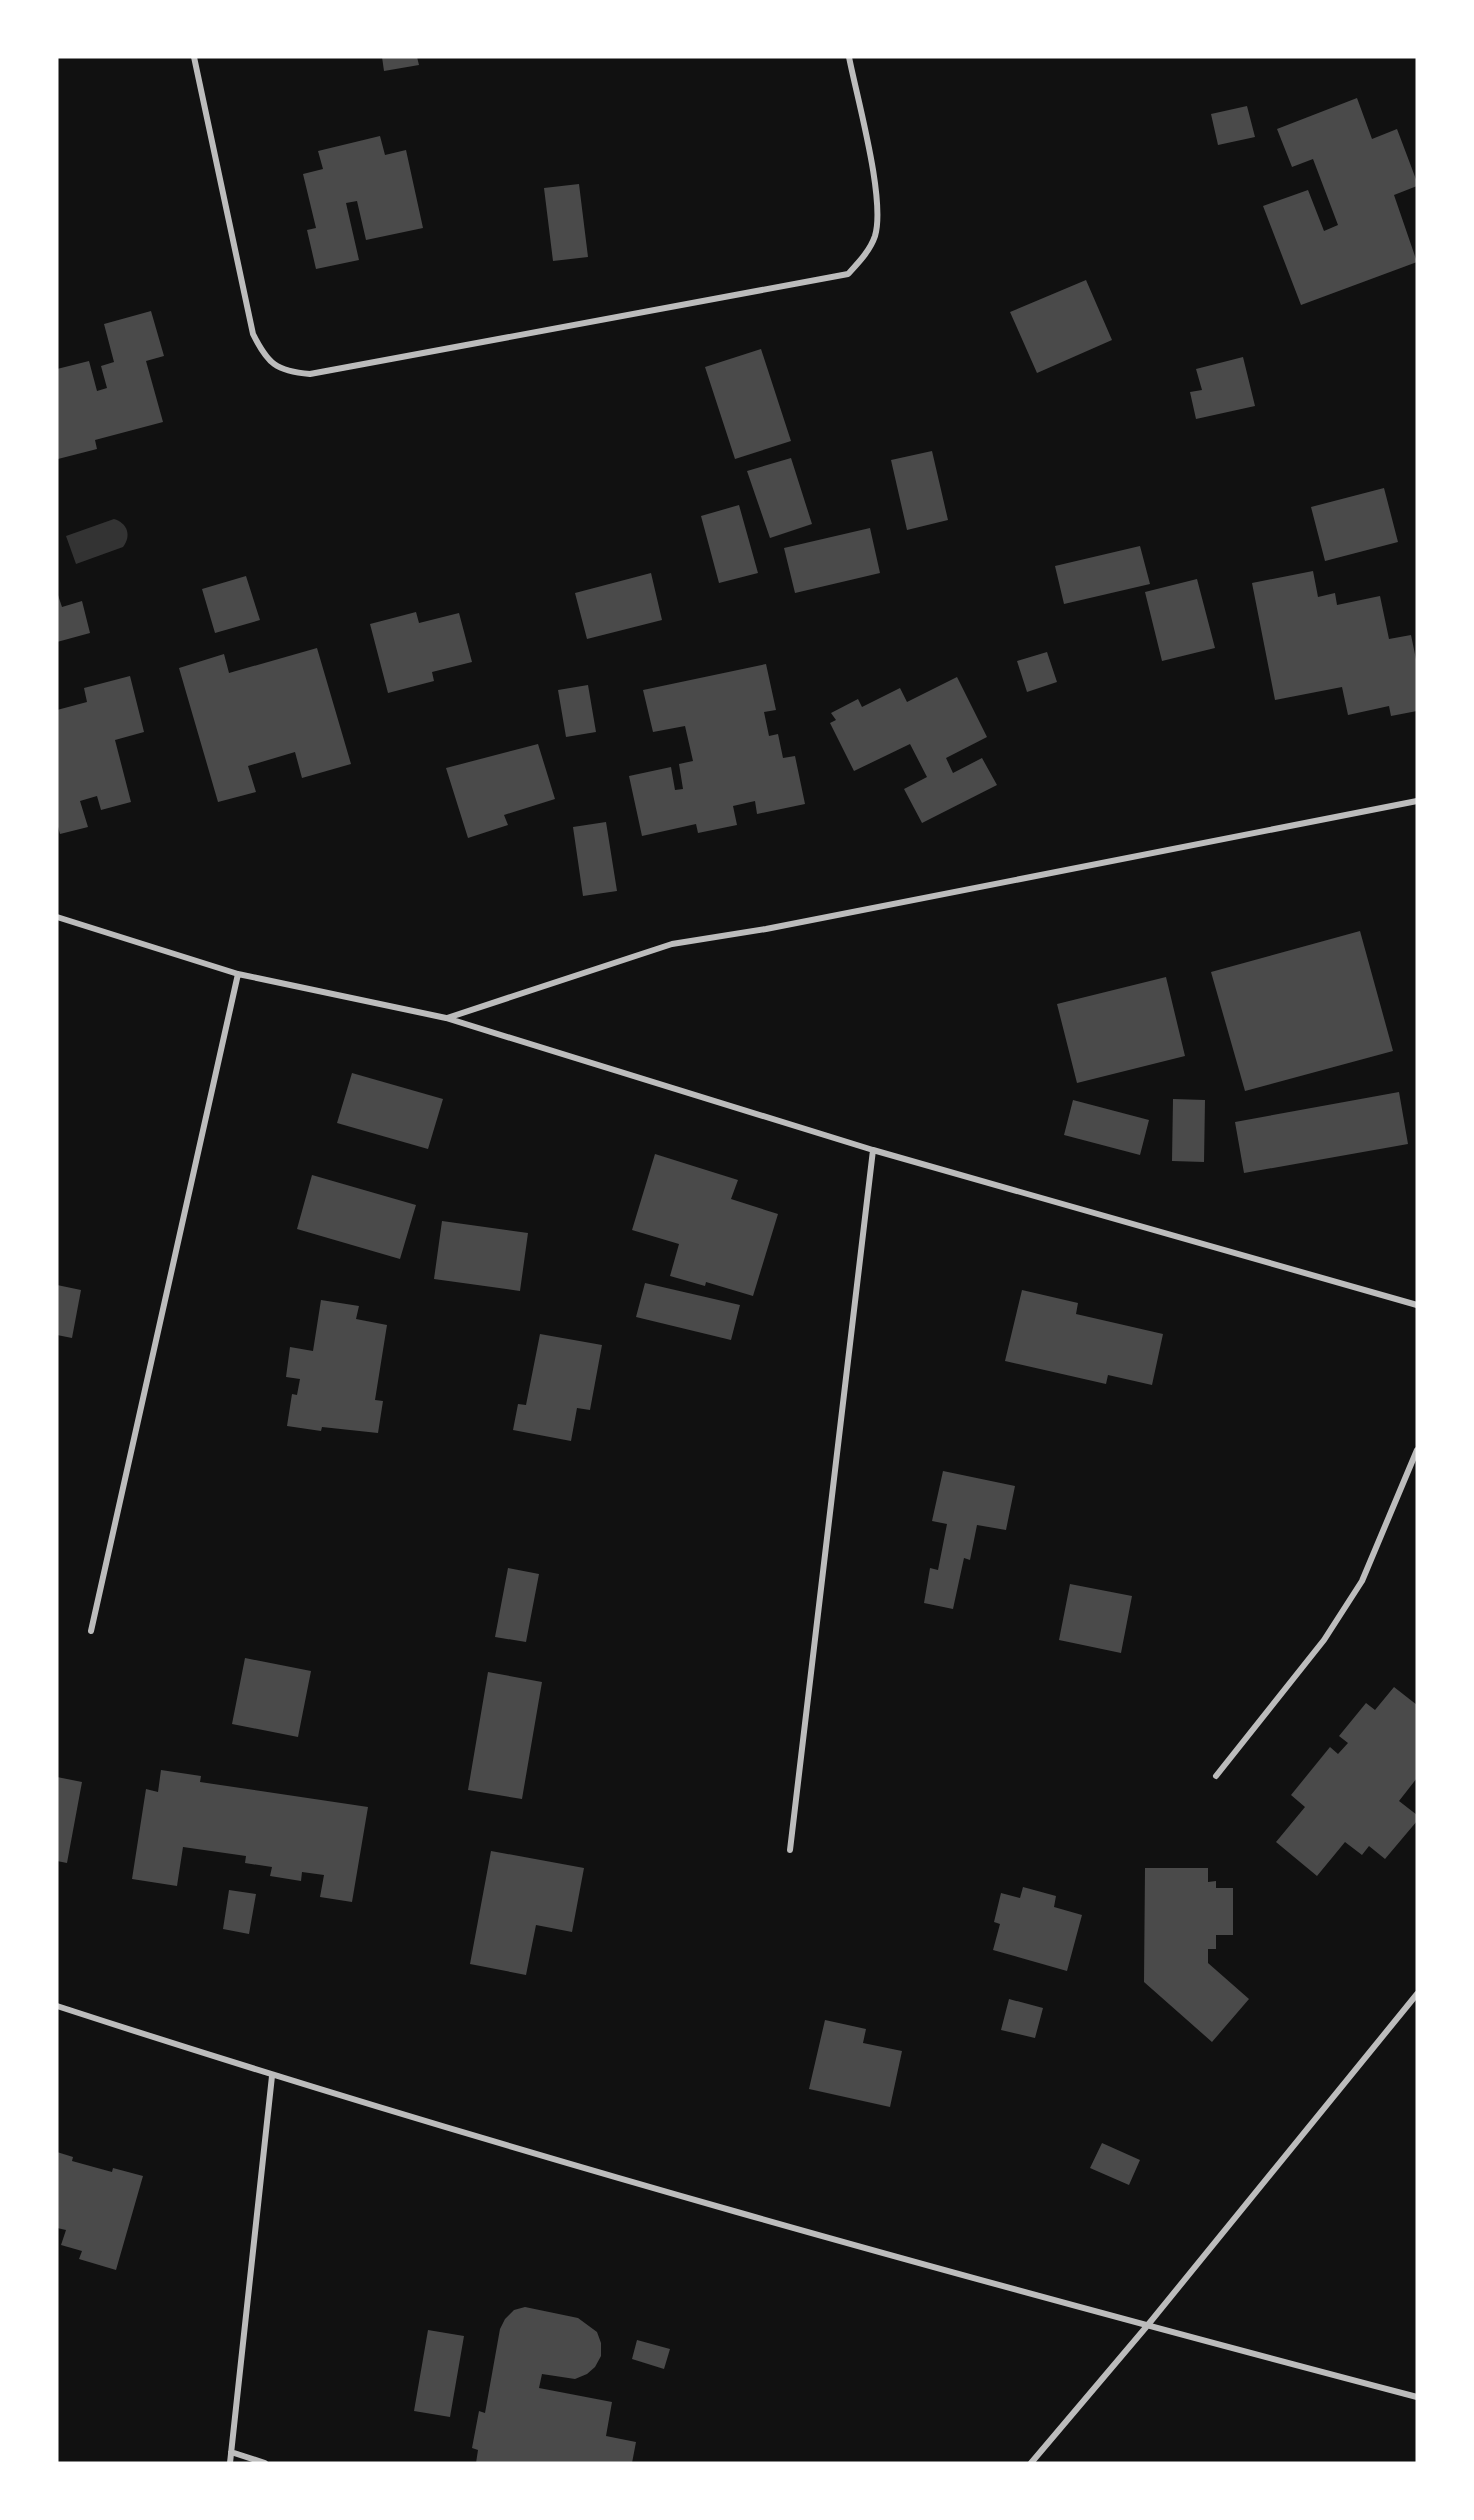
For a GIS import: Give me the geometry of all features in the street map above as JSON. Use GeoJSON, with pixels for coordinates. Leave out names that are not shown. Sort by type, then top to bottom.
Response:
{"type":"FeatureCollection","features":[{"type":"Feature","properties":{"kind":"street"},"geometry":{"type":"LineString","coordinates":[[194,57],[253,334],[266,359],[285,372],[310,374],[848,274],[864,256],[875,236],[877,212],[875,188],[849,57]]}},
{"type":"Feature","properties":{"kind":"street"},"geometry":{"type":"LineString","coordinates":[[446,1018],[672,944],[766,929],[1417,801]]}},
{"type":"Feature","properties":{"kind":"street"},"geometry":{"type":"LineString","coordinates":[[57,917],[238,974],[446,1018],[873,1150],[1417,1305]]}},
{"type":"Feature","properties":{"kind":"street"},"geometry":{"type":"LineString","coordinates":[[91,1631],[238,974]]}},
{"type":"Feature","properties":{"kind":"street"},"geometry":{"type":"LineString","coordinates":[[790,1850],[873,1150]]}},
{"type":"Feature","properties":{"kind":"street"},"geometry":{"type":"LineString","coordinates":[[1216,1776],[1324,1640],[1362,1581],[1417,1450]]}},
{"type":"Feature","properties":{"kind":"street"},"geometry":{"type":"LineString","coordinates":[[1031,2463],[1147,2326],[1417,1994]]}},
{"type":"Feature","properties":{"kind":"street"},"geometry":{"type":"LineString","coordinates":[[57,2006],[272,2076],[696,2201],[1147,2326],[1417,2397]]}},
{"type":"Feature","properties":{"kind":"street"},"geometry":{"type":"LineString","coordinates":[[230,2463],[272,2076]]}},
{"type":"Feature","properties":{"kind":"street"},"geometry":{"type":"LineString","coordinates":[[231,2452],[265,2463]]}},
{"type":"Feature","properties":{"kind":"shaded area"},"geometry":{"type":"Polygon","coordinates":[[[114,519],[122,523],[127,530],[126,543],[123,547],[76,564],[66,536],[114,519]]]}},
{"type":"Feature","properties":{"kind":"building"},"geometry":{"type":"Polygon","coordinates":[[[382,57],[417,57],[419,65],[384,71],[382,57]]]}},
{"type":"Feature","properties":{"kind":"building"},"geometry":{"type":"Polygon","coordinates":[[[1357,98],[1372,139],[1397,129],[1417,182],[1417,186],[1394,195],[1417,262],[1301,305],[1263,206],[1308,190],[1324,231],[1338,225],[1313,159],[1292,167],[1277,129],[1357,98]]]}},
{"type":"Feature","properties":{"kind":"building"},"geometry":{"type":"Polygon","coordinates":[[[1247,106],[1255,137],[1218,145],[1211,114],[1247,106]]]}},
{"type":"Feature","properties":{"kind":"building"},"geometry":{"type":"Polygon","coordinates":[[[380,136],[385,155],[406,150],[423,228],[366,240],[357,201],[346,203],[359,260],[316,269],[307,230],[316,228],[303,174],[323,169],[318,151],[380,136]]]}},
{"type":"Feature","properties":{"kind":"building"},"geometry":{"type":"Polygon","coordinates":[[[579,184],[588,257],[553,261],[544,188],[579,184]]]}},
{"type":"Feature","properties":{"kind":"building"},"geometry":{"type":"Polygon","coordinates":[[[1086,280],[1112,340],[1037,373],[1010,312],[1086,280]]]}},
{"type":"Feature","properties":{"kind":"building"},"geometry":{"type":"Polygon","coordinates":[[[151,311],[164,356],[146,361],[163,422],[95,440],[97,449],[58,459],[57,369],[89,361],[97,391],[107,388],[101,366],[114,362],[104,324],[151,311]]]}},
{"type":"Feature","properties":{"kind":"building"},"geometry":{"type":"Polygon","coordinates":[[[761,349],[791,441],[735,459],[705,367],[761,349]]]}},
{"type":"Feature","properties":{"kind":"building"},"geometry":{"type":"Polygon","coordinates":[[[1243,357],[1255,406],[1196,419],[1190,392],[1202,390],[1196,369],[1243,357]]]}},
{"type":"Feature","properties":{"kind":"building"},"geometry":{"type":"Polygon","coordinates":[[[932,451],[948,520],[907,530],[891,460],[932,451]]]}},
{"type":"Feature","properties":{"kind":"building"},"geometry":{"type":"Polygon","coordinates":[[[791,458],[812,524],[770,538],[747,471],[791,458]]]}},
{"type":"Feature","properties":{"kind":"building"},"geometry":{"type":"Polygon","coordinates":[[[1384,488],[1398,542],[1325,561],[1311,507],[1384,488]]]}},
{"type":"Feature","properties":{"kind":"building"},"geometry":{"type":"Polygon","coordinates":[[[739,505],[758,573],[719,583],[701,516],[739,505]]]}},
{"type":"Feature","properties":{"kind":"building"},"geometry":{"type":"Polygon","coordinates":[[[870,528],[880,573],[795,593],[784,548],[870,528]]]}},
{"type":"Feature","properties":{"kind":"building"},"geometry":{"type":"Polygon","coordinates":[[[1140,546],[1150,584],[1064,604],[1055,566],[1140,546]]]}},
{"type":"Feature","properties":{"kind":"building"},"geometry":{"type":"Polygon","coordinates":[[[1313,571],[1318,597],[1335,593],[1337,605],[1380,596],[1389,639],[1411,635],[1417,664],[1417,711],[1391,716],[1389,706],[1348,715],[1342,687],[1275,700],[1252,583],[1313,571]]]}},
{"type":"Feature","properties":{"kind":"building"},"geometry":{"type":"Polygon","coordinates":[[[651,573],[662,620],[587,639],[575,593],[651,573]]]}},
{"type":"Feature","properties":{"kind":"building"},"geometry":{"type":"Polygon","coordinates":[[[246,576],[260,620],[215,633],[202,589],[246,576]]]}},
{"type":"Feature","properties":{"kind":"building"},"geometry":{"type":"Polygon","coordinates":[[[1197,579],[1215,648],[1162,661],[1145,592],[1197,579]]]}},
{"type":"Feature","properties":{"kind":"building"},"geometry":{"type":"Polygon","coordinates":[[[57,592],[62,607],[82,601],[90,633],[57,642],[57,592]]]}},
{"type":"Feature","properties":{"kind":"building"},"geometry":{"type":"Polygon","coordinates":[[[416,612],[419,623],[459,613],[472,662],[432,672],[434,681],[388,693],[370,624],[416,612]]]}},
{"type":"Feature","properties":{"kind":"building"},"geometry":{"type":"Polygon","coordinates":[[[317,648],[351,764],[302,778],[295,752],[248,766],[256,792],[218,802],[179,668],[224,654],[229,673],[317,648]]]}},
{"type":"Feature","properties":{"kind":"building"},"geometry":{"type":"Polygon","coordinates":[[[1047,652],[1057,682],[1027,692],[1017,661],[1047,652]]]}},
{"type":"Feature","properties":{"kind":"building"},"geometry":{"type":"Polygon","coordinates":[[[766,664],[776,710],[764,712],[769,736],[778,734],[783,758],[795,756],[805,804],[757,814],[755,801],[733,806],[737,825],[698,833],[696,824],[642,836],[629,776],[671,767],[675,790],[683,789],[679,764],[693,761],[685,726],[653,732],[643,690],[766,664]]]}},
{"type":"Feature","properties":{"kind":"building"},"geometry":{"type":"Polygon","coordinates":[[[130,676],[144,732],[115,740],[131,802],[101,810],[97,796],[80,801],[88,827],[60,834],[57,823],[57,710],[87,702],[84,688],[130,676]]]}},
{"type":"Feature","properties":{"kind":"building"},"geometry":{"type":"Polygon","coordinates":[[[957,677],[987,737],[946,758],[953,773],[982,758],[997,785],[922,823],[904,789],[927,777],[910,744],[854,771],[830,723],[836,720],[831,713],[858,699],[862,707],[900,688],[907,702],[957,677]]]}},
{"type":"Feature","properties":{"kind":"building"},"geometry":{"type":"Polygon","coordinates":[[[588,685],[596,732],[566,737],[558,690],[588,685]]]}},
{"type":"Feature","properties":{"kind":"building"},"geometry":{"type":"Polygon","coordinates":[[[538,744],[555,799],[504,815],[508,825],[468,838],[446,768],[538,744]]]}},
{"type":"Feature","properties":{"kind":"building"},"geometry":{"type":"Polygon","coordinates":[[[606,822],[617,891],[583,896],[573,827],[606,822]]]}},
{"type":"Feature","properties":{"kind":"building"},"geometry":{"type":"Polygon","coordinates":[[[1360,931],[1393,1051],[1245,1091],[1211,972],[1360,931]]]}},
{"type":"Feature","properties":{"kind":"building"},"geometry":{"type":"Polygon","coordinates":[[[1166,977],[1185,1056],[1077,1083],[1057,1004],[1166,977]]]}},
{"type":"Feature","properties":{"kind":"building"},"geometry":{"type":"Polygon","coordinates":[[[352,1073],[443,1099],[428,1149],[337,1123],[352,1073]]]}},
{"type":"Feature","properties":{"kind":"building"},"geometry":{"type":"Polygon","coordinates":[[[1399,1092],[1408,1144],[1244,1173],[1235,1122],[1399,1092]]]}},
{"type":"Feature","properties":{"kind":"building"},"geometry":{"type":"Polygon","coordinates":[[[1173,1099],[1205,1100],[1204,1162],[1172,1161],[1173,1099]]]}},
{"type":"Feature","properties":{"kind":"building"},"geometry":{"type":"Polygon","coordinates":[[[1073,1100],[1149,1120],[1140,1155],[1064,1135],[1073,1100]]]}},
{"type":"Feature","properties":{"kind":"building"},"geometry":{"type":"Polygon","coordinates":[[[655,1154],[738,1180],[731,1199],[778,1214],[753,1296],[706,1282],[705,1286],[670,1276],[679,1244],[632,1230],[655,1154]]]}},
{"type":"Feature","properties":{"kind":"building"},"geometry":{"type":"Polygon","coordinates":[[[312,1175],[416,1205],[400,1259],[297,1229],[312,1175]]]}},
{"type":"Feature","properties":{"kind":"building"},"geometry":{"type":"Polygon","coordinates":[[[442,1221],[528,1233],[520,1291],[434,1279],[442,1221]]]}},
{"type":"Feature","properties":{"kind":"building"},"geometry":{"type":"Polygon","coordinates":[[[645,1283],[740,1305],[731,1340],[636,1317],[645,1283]]]}},
{"type":"Feature","properties":{"kind":"building"},"geometry":{"type":"Polygon","coordinates":[[[57,1285],[81,1290],[72,1338],[57,1335],[57,1285]]]}},
{"type":"Feature","properties":{"kind":"building"},"geometry":{"type":"Polygon","coordinates":[[[1022,1290],[1078,1303],[1076,1314],[1163,1334],[1152,1385],[1108,1375],[1106,1384],[1005,1361],[1022,1290]]]}},
{"type":"Feature","properties":{"kind":"building"},"geometry":{"type":"Polygon","coordinates":[[[321,1300],[359,1306],[356,1319],[387,1325],[375,1400],[383,1401],[378,1433],[322,1427],[321,1431],[287,1426],[292,1394],[297,1395],[300,1379],[286,1377],[290,1347],[313,1351],[321,1300]]]}},
{"type":"Feature","properties":{"kind":"building"},"geometry":{"type":"Polygon","coordinates":[[[540,1334],[602,1345],[590,1410],[577,1408],[571,1441],[513,1430],[518,1404],[526,1405],[540,1334]]]}},
{"type":"Feature","properties":{"kind":"building"},"geometry":{"type":"Polygon","coordinates":[[[943,1471],[1015,1486],[1006,1530],[977,1525],[970,1560],[964,1558],[953,1609],[924,1603],[930,1568],[938,1570],[947,1524],[932,1521],[943,1471]]]}},
{"type":"Feature","properties":{"kind":"building"},"geometry":{"type":"Polygon","coordinates":[[[508,1568],[539,1574],[526,1642],[495,1637],[508,1568]]]}},
{"type":"Feature","properties":{"kind":"building"},"geometry":{"type":"Polygon","coordinates":[[[1070,1584],[1132,1596],[1121,1653],[1059,1640],[1070,1584]]]}},
{"type":"Feature","properties":{"kind":"building"},"geometry":{"type":"Polygon","coordinates":[[[245,1658],[311,1671],[298,1737],[232,1724],[245,1658]]]}},
{"type":"Feature","properties":{"kind":"building"},"geometry":{"type":"Polygon","coordinates":[[[488,1672],[542,1682],[522,1799],[468,1790],[488,1672]]]}},
{"type":"Feature","properties":{"kind":"building"},"geometry":{"type":"Polygon","coordinates":[[[1394,1687],[1417,1705],[1417,1778],[1399,1801],[1417,1815],[1417,1821],[1385,1859],[1369,1846],[1362,1855],[1345,1842],[1317,1876],[1276,1842],[1305,1807],[1291,1795],[1330,1747],[1338,1754],[1348,1743],[1339,1736],[1366,1703],[1375,1710],[1394,1687]]]}},
{"type":"Feature","properties":{"kind":"building"},"geometry":{"type":"Polygon","coordinates":[[[161,1770],[201,1776],[200,1782],[368,1807],[352,1902],[320,1897],[324,1875],[302,1872],[301,1881],[270,1876],[272,1867],[245,1863],[246,1856],[183,1847],[177,1886],[132,1879],[146,1789],[158,1792],[161,1770]]]}},
{"type":"Feature","properties":{"kind":"building"},"geometry":{"type":"Polygon","coordinates":[[[57,1777],[82,1782],[67,1863],[57,1861],[57,1777]]]}},
{"type":"Feature","properties":{"kind":"building"},"geometry":{"type":"Polygon","coordinates":[[[491,1851],[584,1868],[572,1932],[536,1925],[526,1975],[470,1964],[491,1851]]]}},
{"type":"Feature","properties":{"kind":"building"},"geometry":{"type":"Polygon","coordinates":[[[1145,1868],[1208,1868],[1208,1882],[1216,1881],[1216,1888],[1233,1888],[1233,1935],[1216,1935],[1216,1949],[1208,1949],[1208,1963],[1249,1999],[1212,2042],[1144,1982],[1145,1868]]]}},
{"type":"Feature","properties":{"kind":"building"},"geometry":{"type":"Polygon","coordinates":[[[1023,1887],[1056,1896],[1054,1907],[1082,1915],[1067,1971],[993,1950],[1000,1924],[994,1922],[1001,1893],[1020,1898],[1023,1887]]]}},
{"type":"Feature","properties":{"kind":"building"},"geometry":{"type":"Polygon","coordinates":[[[229,1890],[256,1894],[249,1934],[223,1929],[229,1890]]]}},
{"type":"Feature","properties":{"kind":"building"},"geometry":{"type":"Polygon","coordinates":[[[1009,1999],[1043,2008],[1035,2038],[1001,2030],[1009,1999]]]}},
{"type":"Feature","properties":{"kind":"building"},"geometry":{"type":"Polygon","coordinates":[[[825,2020],[866,2029],[863,2043],[902,2051],[890,2107],[809,2089],[825,2020]]]}},
{"type":"Feature","properties":{"kind":"building"},"geometry":{"type":"Polygon","coordinates":[[[1102,2143],[1140,2160],[1129,2185],[1090,2168],[1102,2143]]]}},
{"type":"Feature","properties":{"kind":"building"},"geometry":{"type":"Polygon","coordinates":[[[57,2152],[73,2157],[72,2161],[112,2172],[113,2168],[143,2176],[116,2270],[79,2259],[82,2251],[61,2245],[66,2230],[57,2228],[57,2152]]]}},
{"type":"Feature","properties":{"kind":"building"},"geometry":{"type":"Polygon","coordinates":[[[525,2307],[578,2318],[597,2332],[601,2343],[601,2356],[595,2367],[587,2374],[575,2379],[542,2374],[539,2388],[612,2402],[606,2436],[636,2442],[632,2463],[476,2463],[478,2450],[472,2448],[479,2411],[485,2413],[500,2329],[505,2319],[514,2310],[525,2307]]]}},
{"type":"Feature","properties":{"kind":"building"},"geometry":{"type":"Polygon","coordinates":[[[428,2330],[464,2336],[450,2417],[414,2411],[428,2330]]]}},
{"type":"Feature","properties":{"kind":"building"},"geometry":{"type":"Polygon","coordinates":[[[637,2340],[670,2349],[664,2369],[632,2359],[637,2340]]]}}]}
